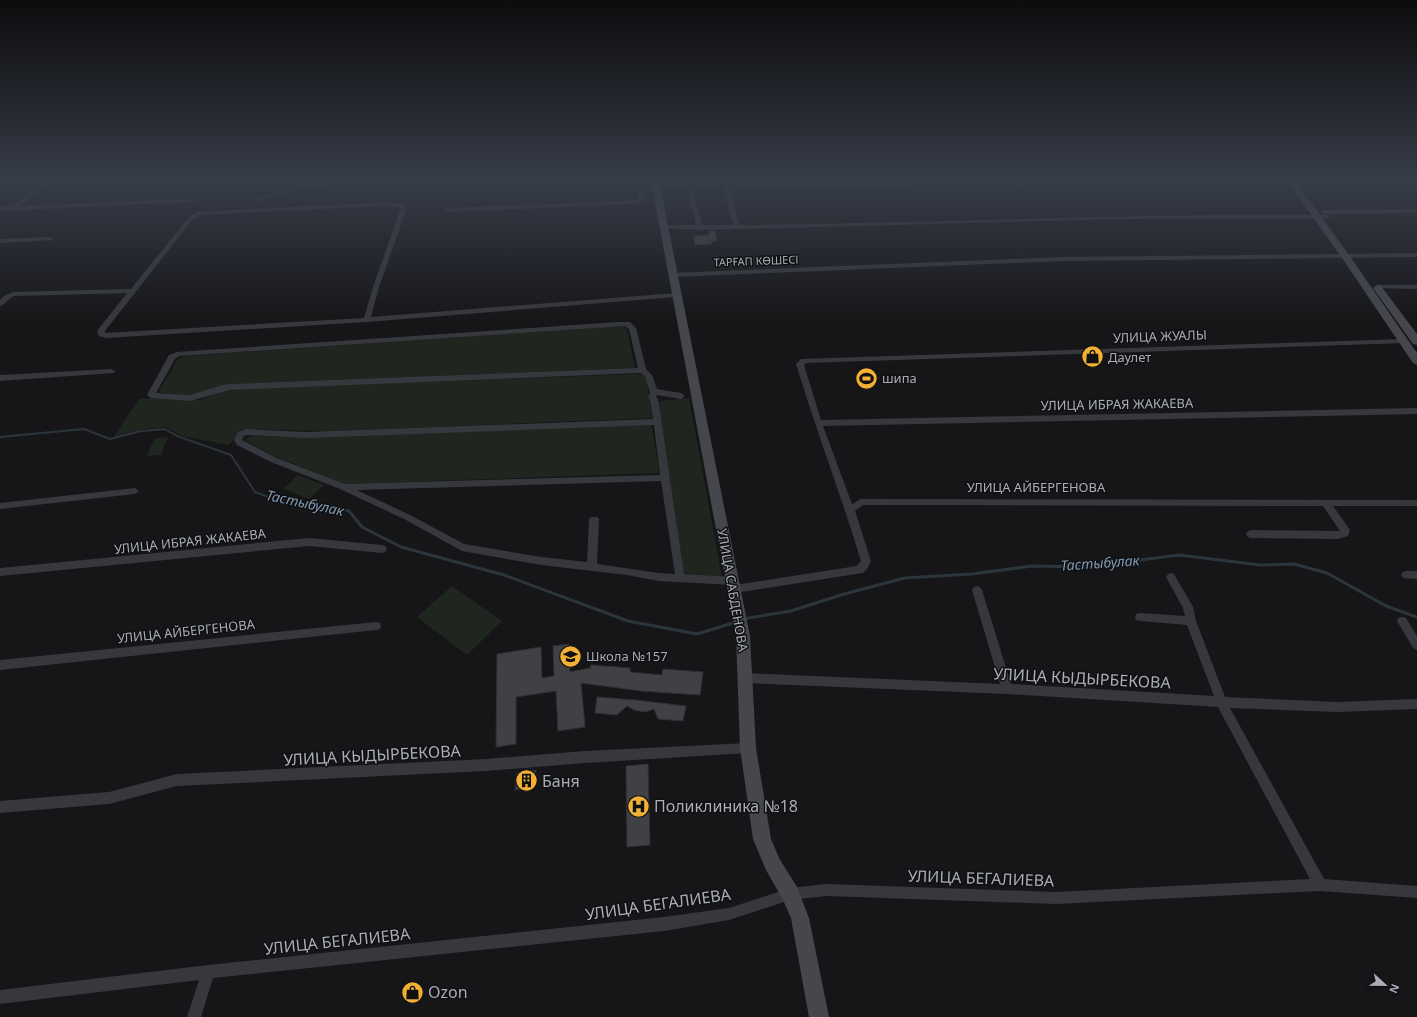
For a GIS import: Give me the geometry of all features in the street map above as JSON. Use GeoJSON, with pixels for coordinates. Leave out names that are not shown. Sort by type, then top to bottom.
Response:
{"type":"FeatureCollection","features":[{"type":"Feature","properties":{"kind":"street"},"geometry":{"type":"LineString","coordinates":[[183,228],[131,291],[101,331],[102,334],[106,336],[367,320],[676,295]]}},
{"type":"Feature","properties":{"kind":"street"},"geometry":{"type":"LineString","coordinates":[[367,320],[376,287],[397,228]]}},
{"type":"Feature","properties":{"kind":"street","name":"УЛИЦА САБДЕНОВА"},"geometry":{"type":"LineString","coordinates":[[663,228],[743,636],[748,748],[762,839],[772,864],[790,894],[800,918],[819,1017]]}},
{"type":"Feature","properties":{"kind":"street"},"geometry":{"type":"LineString","coordinates":[[1332,228],[1417,361]]}},
{"type":"Feature","properties":{"kind":"street"},"geometry":{"type":"LineString","coordinates":[[0,241],[51,239]]}},
{"type":"Feature","properties":{"kind":"street","name":"ТАРҒАП КӨШЕСІ"},"geometry":{"type":"LineString","coordinates":[[672,275],[1063,259],[1417,254]]}},
{"type":"Feature","properties":{"kind":"street"},"geometry":{"type":"LineString","coordinates":[[1351,256],[1377,287],[1417,341]]}},
{"type":"Feature","properties":{"kind":"street"},"geometry":{"type":"LineString","coordinates":[[1377,287],[1417,287]]}},
{"type":"Feature","properties":{"kind":"street"},"geometry":{"type":"LineString","coordinates":[[0,304],[6,297],[13,294],[131,291]]}},
{"type":"Feature","properties":{"kind":"street"},"geometry":{"type":"LineString","coordinates":[[642,370],[230,387],[218,389],[190,398],[152,395],[172,357],[177,354],[627,324],[632,328],[642,370],[648,375],[654,396],[656,422],[680,578]]}},
{"type":"Feature","properties":{"kind":"street","name":"УЛИЦА ЖУАЛЫ"},"geometry":{"type":"LineString","coordinates":[[818,423],[800,364],[808,360],[1417,341]]}},
{"type":"Feature","properties":{"kind":"street"},"geometry":{"type":"LineString","coordinates":[[0,378],[111,371]]}},
{"type":"Feature","properties":{"kind":"street"},"geometry":{"type":"LineString","coordinates":[[654,396],[697,395]]}},
{"type":"Feature","properties":{"kind":"street","name":"УЛИЦА ИБРАЯ ЖАКАЕВА"},"geometry":{"type":"LineString","coordinates":[[818,423],[1417,411]]}},
{"type":"Feature","properties":{"kind":"street"},"geometry":{"type":"LineString","coordinates":[[656,422],[329,434],[246,432],[241,434],[238,440],[240,443],[274,460],[343,487],[409,518],[462,547],[540,561],[592,566],[659,577],[680,578],[734,585],[860,570],[864,566],[866,561],[850,510],[818,423]]}},
{"type":"Feature","properties":{"kind":"street"},"geometry":{"type":"LineString","coordinates":[[343,487],[665,478]]}},
{"type":"Feature","properties":{"kind":"street"},"geometry":{"type":"LineString","coordinates":[[0,506],[135,491]]}},
{"type":"Feature","properties":{"kind":"street","name":"УЛИЦА АЙБЕРГЕНОВА"},"geometry":{"type":"LineString","coordinates":[[850,510],[861,502],[869,501],[1417,503]]}},
{"type":"Feature","properties":{"kind":"street"},"geometry":{"type":"LineString","coordinates":[[1251,534],[1338,535],[1345,533],[1345,530],[1326,503]]}},
{"type":"Feature","properties":{"kind":"street"},"geometry":{"type":"LineString","coordinates":[[592,566],[594,519]]}},
{"type":"Feature","properties":{"kind":"street","name":"УЛИЦА ИБРАЯ ЖАКАЕВА"},"geometry":{"type":"LineString","coordinates":[[0,572],[309,542],[382,549]]}},
{"type":"Feature","properties":{"kind":"street"},"geometry":{"type":"LineString","coordinates":[[1406,575],[1417,575]]}},
{"type":"Feature","properties":{"kind":"street"},"geometry":{"type":"LineString","coordinates":[[1171,577],[1188,607],[1191,621],[1222,703],[1320,886]]}},
{"type":"Feature","properties":{"kind":"street"},"geometry":{"type":"LineString","coordinates":[[977,590],[1008,689]]}},
{"type":"Feature","properties":{"kind":"street"},"geometry":{"type":"LineString","coordinates":[[1140,617],[1191,621]]}},
{"type":"Feature","properties":{"kind":"street"},"geometry":{"type":"LineString","coordinates":[[1402,621],[1417,645]]}},
{"type":"Feature","properties":{"kind":"street","name":"УЛИЦА АЙБЕРГЕНОВА"},"geometry":{"type":"LineString","coordinates":[[0,665],[376,626]]}},
{"type":"Feature","properties":{"kind":"street","name":"УЛИЦА КЫДЫРБЕКОВА"},"geometry":{"type":"LineString","coordinates":[[745,678],[1008,689],[1160,697],[1222,703],[1337,707],[1417,704]]}},
{"type":"Feature","properties":{"kind":"street","name":"УЛИЦА КЫДЫРБЕКОВА"},"geometry":{"type":"LineString","coordinates":[[0,807],[109,798],[177,780],[486,765],[585,756],[748,748]]}},
{"type":"Feature","properties":{"kind":"street","name":"УЛИЦА БЕГАЛИЕВА"},"geometry":{"type":"LineString","coordinates":[[0,997],[208,972],[664,924],[729,914],[790,894],[827,890],[1056,898],[1320,886],[1417,892]]}},
{"type":"Feature","properties":{"kind":"street"},"geometry":{"type":"LineString","coordinates":[[194,1017],[208,972]]}},
{"type":"Feature","properties":{"kind":"shaded area"},"geometry":{"type":"Polygon","coordinates":[[[623,326],[627,329],[635,368],[229,384],[190,395],[162,393],[159,391],[178,359],[185,356],[623,326]]]}},
{"type":"Feature","properties":{"kind":"shaded area"},"geometry":{"type":"Polygon","coordinates":[[[639,374],[646,376],[652,416],[651,418],[331,431],[242,429],[229,445],[181,436],[165,427],[144,429],[114,436],[139,399],[157,398],[200,400],[224,391],[262,388],[639,374]]]}},
{"type":"Feature","properties":{"kind":"shaded area"},"geometry":{"type":"Polygon","coordinates":[[[689,398],[722,577],[684,573],[683,570],[658,404],[660,401],[689,398]]]}},
{"type":"Feature","properties":{"kind":"shaded area"},"geometry":{"type":"Polygon","coordinates":[[[650,425],[652,427],[659,470],[657,473],[345,484],[277,457],[246,441],[245,439],[251,436],[322,437],[650,425]]]}},
{"type":"Feature","properties":{"kind":"shaded area"},"geometry":{"type":"Polygon","coordinates":[[[168,437],[161,455],[147,456],[154,439],[168,437]]]}},
{"type":"Feature","properties":{"kind":"shaded area"},"geometry":{"type":"Polygon","coordinates":[[[298,475],[324,485],[309,499],[283,489],[298,475]]]}},
{"type":"Feature","properties":{"kind":"shaded area"},"geometry":{"type":"Polygon","coordinates":[[[452,586],[502,621],[467,655],[417,617],[452,586]]]}},
{"type":"Feature","properties":{"kind":"building"},"geometry":{"type":"Polygon","coordinates":[[[709,231],[715,231],[717,241],[711,241],[712,244],[695,245],[694,236],[709,235],[709,231]]]}},
{"type":"Feature","properties":{"kind":"building","name":"Школа №157"},"geometry":{"type":"Polygon","coordinates":[[[569,644],[570,672],[590,668],[591,665],[630,668],[630,672],[662,675],[663,669],[703,672],[700,695],[641,691],[581,683],[585,727],[558,731],[556,691],[516,697],[516,744],[496,747],[497,654],[541,647],[542,678],[554,676],[553,646],[569,644]]]}},
{"type":"Feature","properties":{"kind":"building"},"geometry":{"type":"Polygon","coordinates":[[[597,697],[686,706],[683,721],[658,719],[654,709],[645,712],[634,710],[627,706],[617,715],[595,713],[597,697]]]}},
{"type":"Feature","properties":{"kind":"building","name":"Поликлиника №18"},"geometry":{"type":"Polygon","coordinates":[[[648,764],[650,845],[627,847],[626,766],[648,764]]]}},
{"type":"Feature","properties":{"kind":"building","name":"Баня"},"geometry":{"type":"Polygon","coordinates":[[[536,770],[534,788],[515,790],[517,773],[536,770]]]}},
{"type":"Feature","properties":{"kind":"waterway","name":"Тастыбулак"},"geometry":{"type":"LineString","coordinates":[[0,437],[84,429],[110,439],[141,431],[165,429],[177,436],[231,455],[255,492],[279,501],[334,506],[341,508]]}},
{"type":"Feature","properties":{"kind":"waterway","name":"Тастыбулак"},"geometry":{"type":"LineString","coordinates":[[341,508],[349,511],[362,527],[401,547],[504,575],[628,621],[697,634],[733,623]]}},
{"type":"Feature","properties":{"kind":"waterway","name":"Тастыбулак"},"geometry":{"type":"LineString","coordinates":[[748,618],[791,611],[844,594],[905,578],[972,574],[1032,566],[1086,567],[1179,555],[1260,565],[1294,564],[1327,573],[1386,606],[1417,617]]}},
{"type":"Feature","properties":{"kind":"place","name":"Даулет"},"geometry":{"type":"Point","coordinates":[1092,357]}},
{"type":"Feature","properties":{"kind":"place","name":"шипа"},"geometry":{"type":"Point","coordinates":[866,378]}},
{"type":"Feature","properties":{"kind":"place","name":"Школа №157"},"geometry":{"type":"Point","coordinates":[570,656]}},
{"type":"Feature","properties":{"kind":"place","name":"Баня"},"geometry":{"type":"Point","coordinates":[526,781]}},
{"type":"Feature","properties":{"kind":"place","name":"Поликлиника №18"},"geometry":{"type":"Point","coordinates":[638,806]}},
{"type":"Feature","properties":{"kind":"place","name":"Ozon"},"geometry":{"type":"Point","coordinates":[412,992]}}]}
